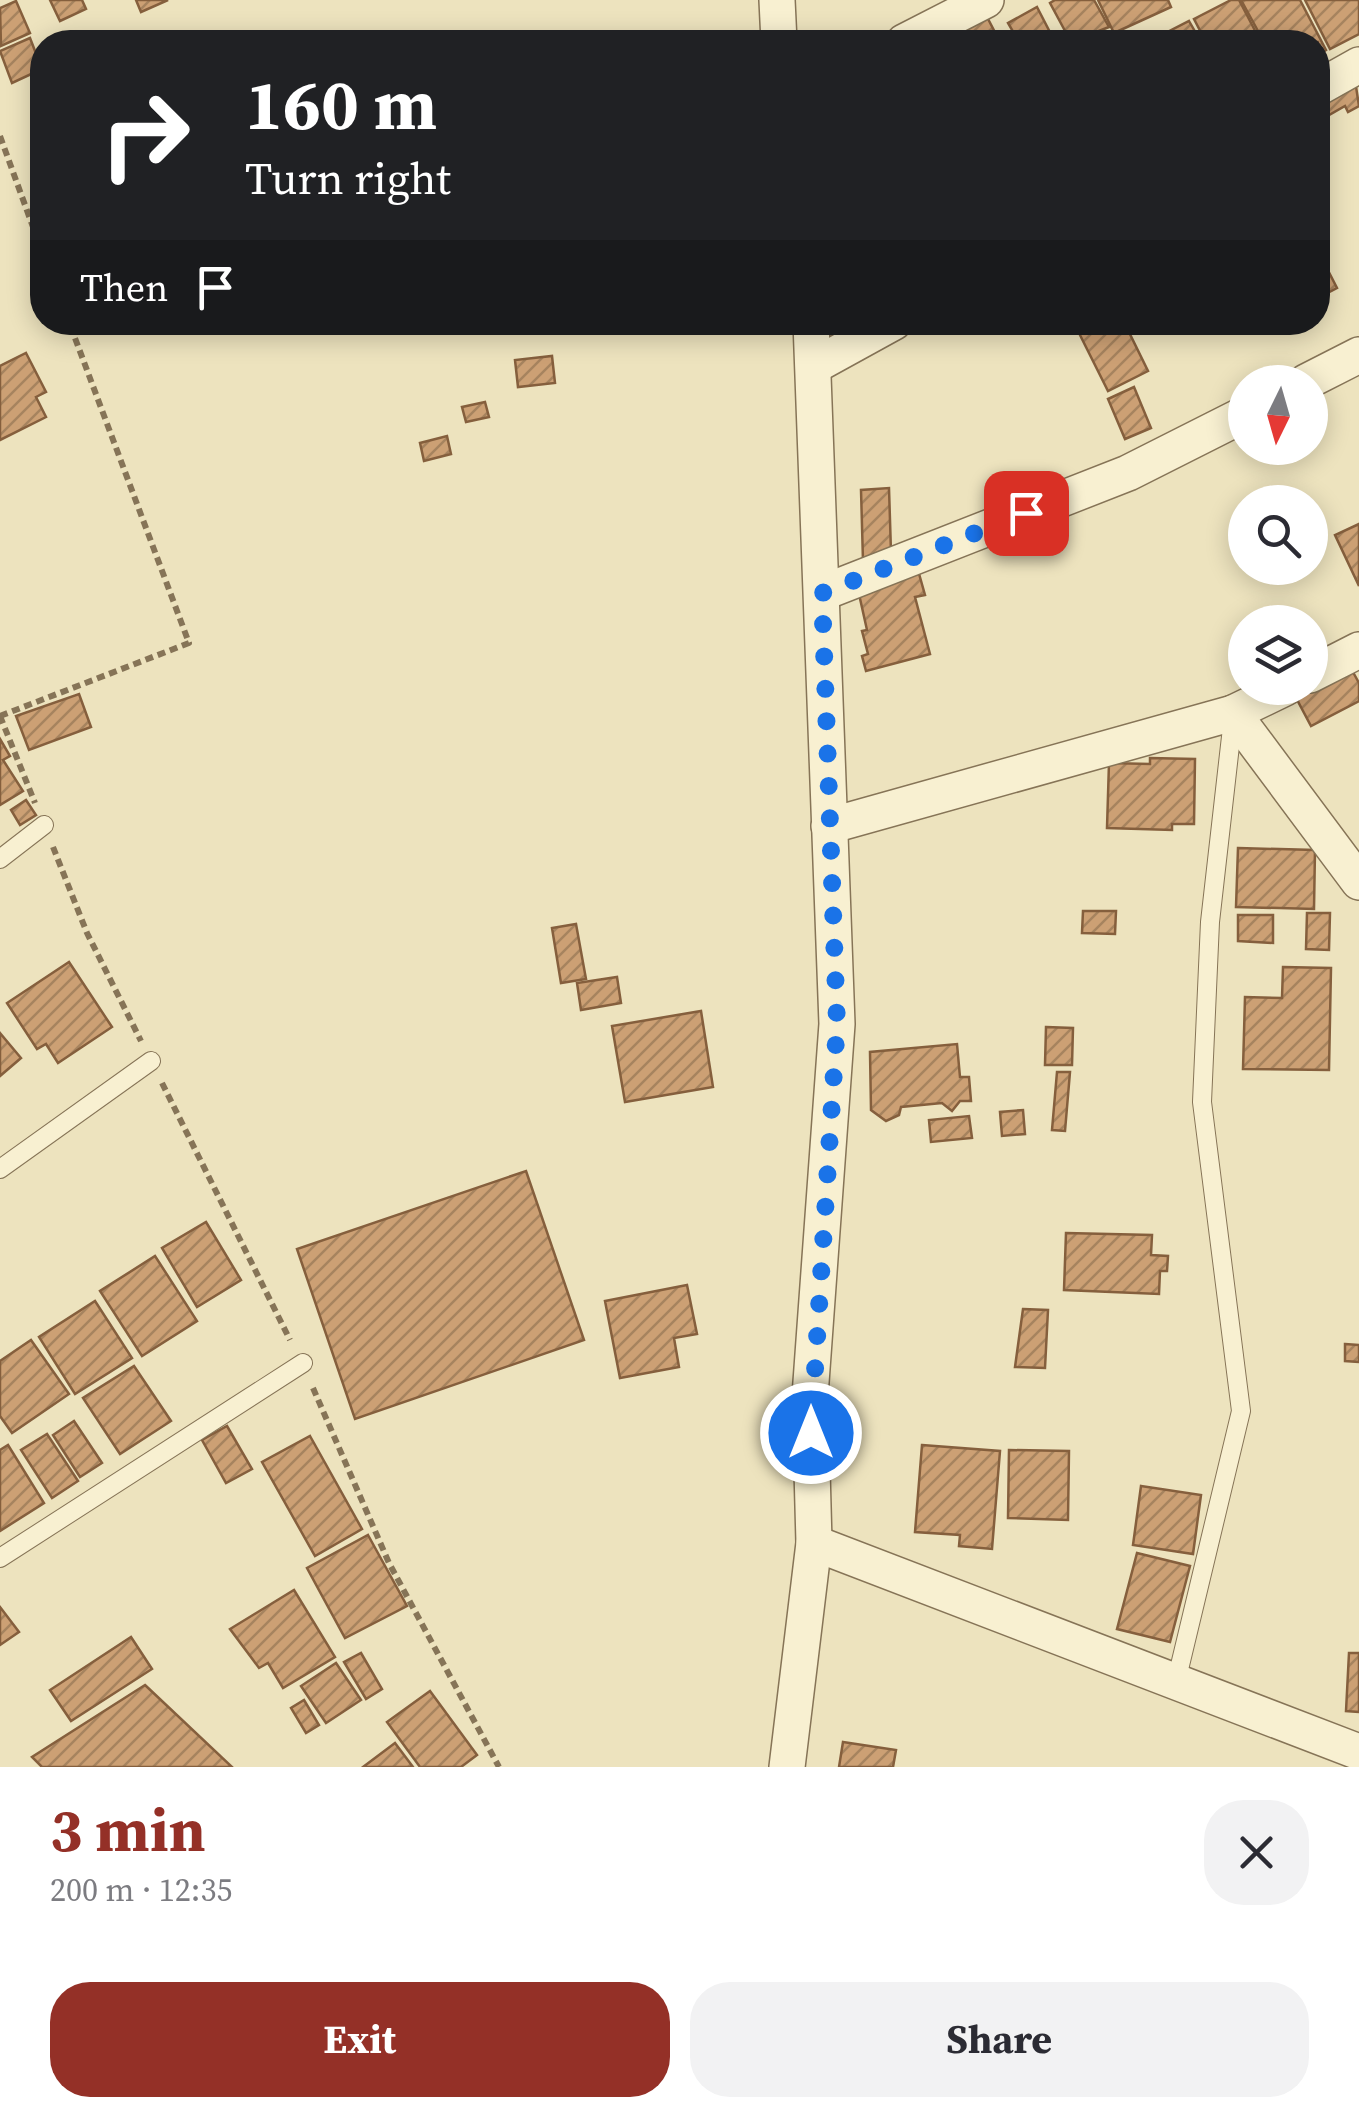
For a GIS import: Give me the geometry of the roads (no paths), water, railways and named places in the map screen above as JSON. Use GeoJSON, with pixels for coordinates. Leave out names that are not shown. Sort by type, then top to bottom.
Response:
{"type":"FeatureCollection","features":[{"type":"Feature","properties":{"kind":"street"},"geometry":{"type":"LineString","coordinates":[[778,0],[779,30]]}},
{"type":"Feature","properties":{"kind":"street"},"geometry":{"type":"LineString","coordinates":[[927,30],[986,0]]}},
{"type":"Feature","properties":{"kind":"street"},"geometry":{"type":"LineString","coordinates":[[1330,81],[1359,65]]}},
{"type":"Feature","properties":{"kind":"street"},"geometry":{"type":"LineString","coordinates":[[787,1767],[814,1543],[810,1396],[837,1024],[812,335]]}},
{"type":"Feature","properties":{"kind":"street"},"geometry":{"type":"LineString","coordinates":[[814,366],[870,335]]}},
{"type":"Feature","properties":{"kind":"street"},"geometry":{"type":"LineString","coordinates":[[1328,371],[1359,356]]}},
{"type":"Feature","properties":{"kind":"street"},"geometry":{"type":"LineString","coordinates":[[822,593],[1128,473],[1228,423]]}},
{"type":"Feature","properties":{"kind":"street"},"geometry":{"type":"LineString","coordinates":[[1328,666],[1359,650]]}},
{"type":"Feature","properties":{"kind":"street"},"geometry":{"type":"LineString","coordinates":[[829,826],[1233,714],[1251,705]]}},
{"type":"Feature","properties":{"kind":"street"},"geometry":{"type":"LineString","coordinates":[[1233,714],[1359,882]]}},
{"type":"Feature","properties":{"kind":"street"},"geometry":{"type":"LineString","coordinates":[[814,1543],[1359,1752]]}},
{"type":"Feature","properties":{"kind":"lane"},"geometry":{"type":"LineString","coordinates":[[1176,1682],[1241,1412],[1202,1102],[1210,922],[1233,714]]}},
{"type":"Feature","properties":{"kind":"lane"},"geometry":{"type":"LineString","coordinates":[[0,858],[44,825]]}},
{"type":"Feature","properties":{"kind":"lane"},"geometry":{"type":"LineString","coordinates":[[0,1169],[151,1061]]}},
{"type":"Feature","properties":{"kind":"lane"},"geometry":{"type":"LineString","coordinates":[[0,1558],[302,1363]]}}]}
